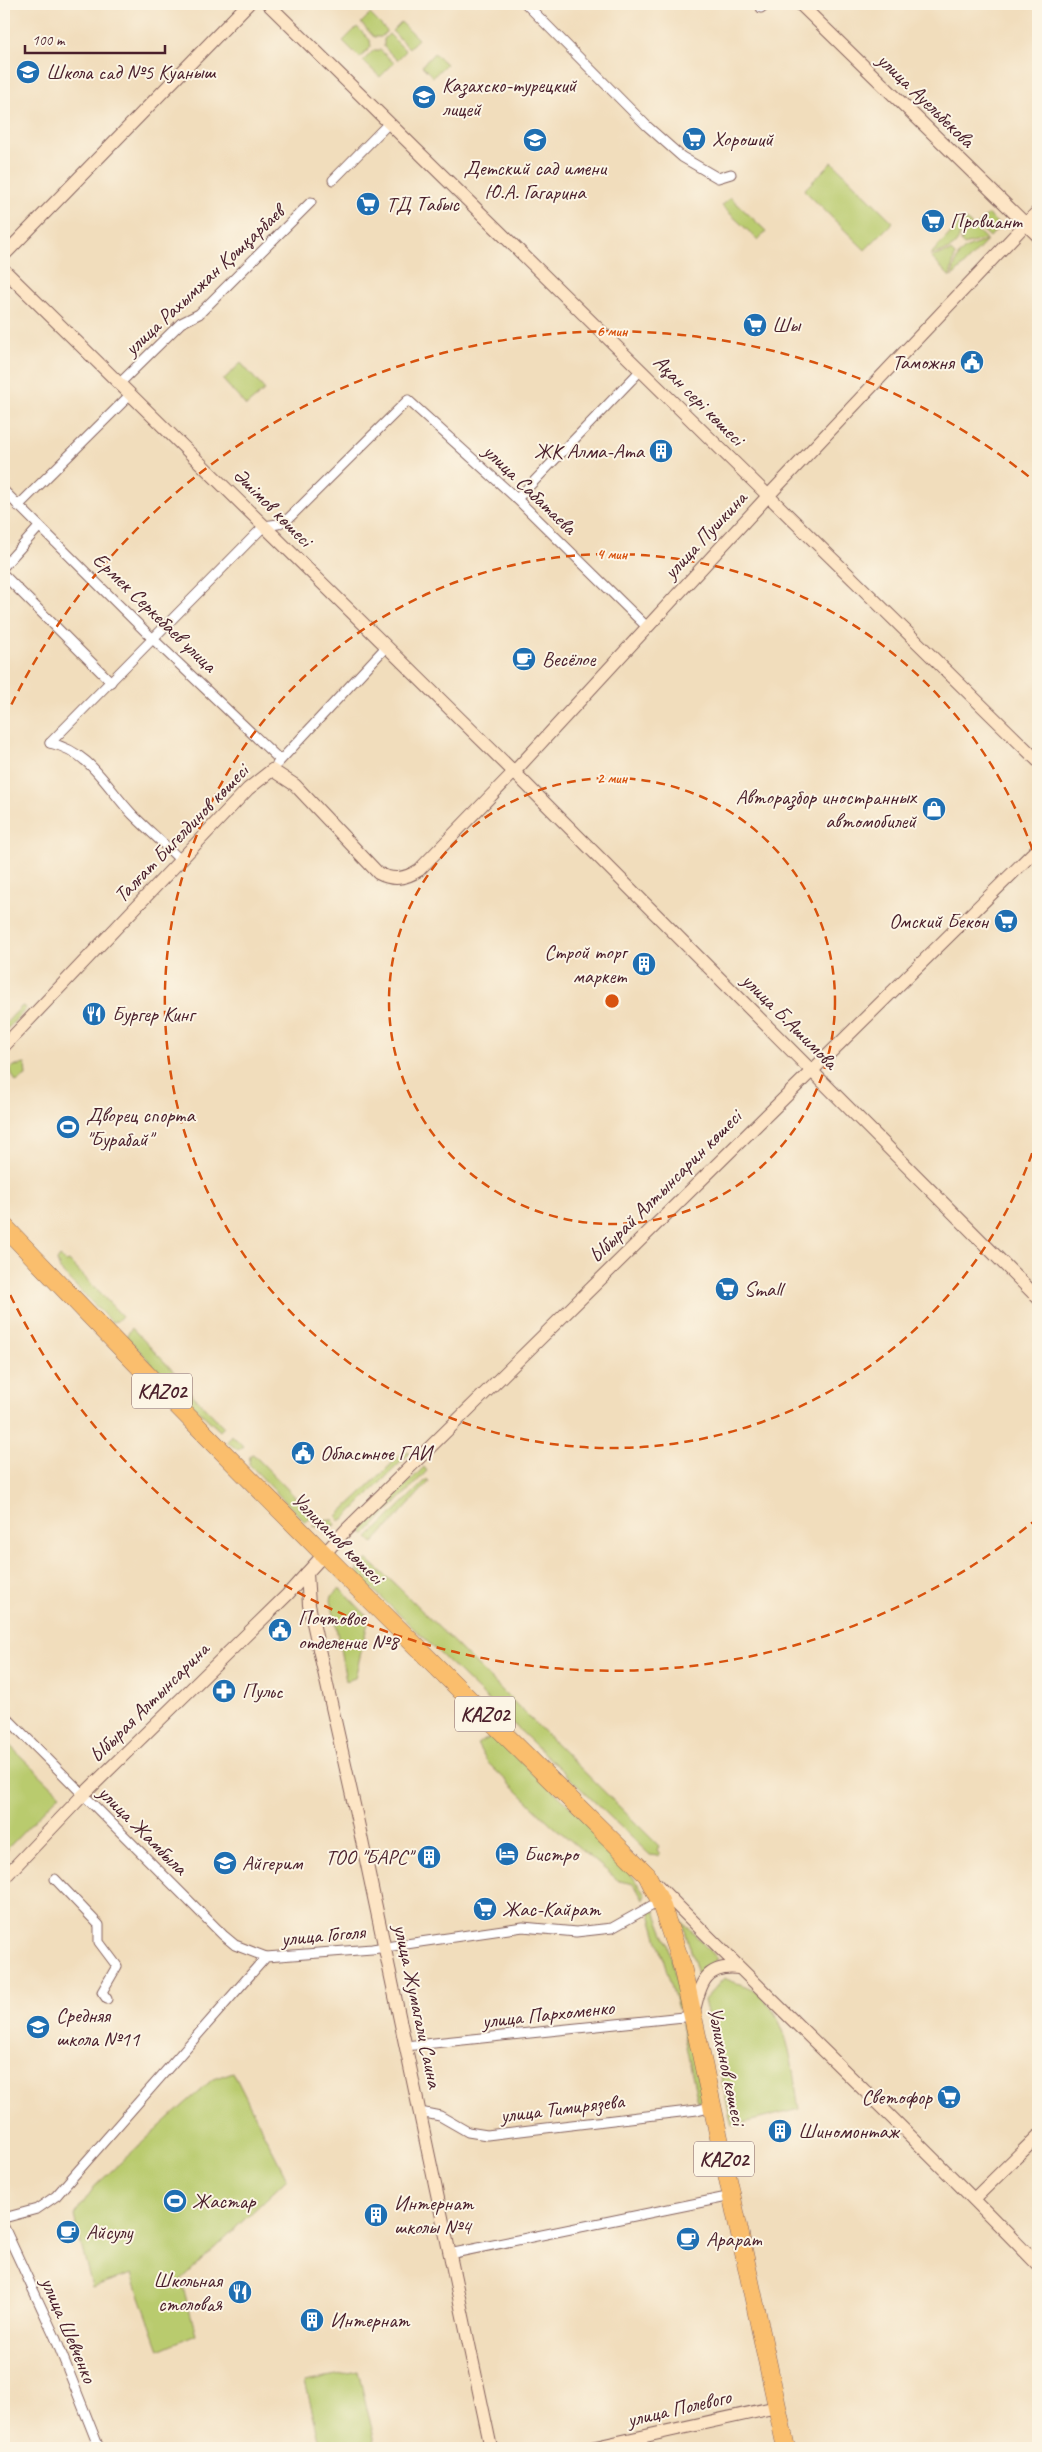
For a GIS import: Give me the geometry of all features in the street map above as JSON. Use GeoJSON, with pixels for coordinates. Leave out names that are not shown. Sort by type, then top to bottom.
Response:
{"type":"FeatureCollection","features":[{"type":"Feature","properties":{"kind":"highway","name":"Уәлиханов көшесі"},"geometry":{"type":"LineString","coordinates":[[4,1226],[139,1368],[322,1554],[647,1875],[660,1901],[677,1950],[713,2106],[786,2448]]}},
{"type":"Feature","properties":{"kind":"street"},"geometry":{"type":"LineString","coordinates":[[4,255],[248,4]]}},
{"type":"Feature","properties":{"kind":"street","name":"Ақан сері көшесі"},"geometry":{"type":"LineString","coordinates":[[268,4],[1038,761]]}},
{"type":"Feature","properties":{"kind":"street"},"geometry":{"type":"LineString","coordinates":[[526,4],[647,126],[682,157],[718,178],[731,174]]}},
{"type":"Feature","properties":{"kind":"street","name":"улица Ауельбекова"},"geometry":{"type":"LineString","coordinates":[[800,4],[1038,236]]}},
{"type":"Feature","properties":{"kind":"street"},"geometry":{"type":"LineString","coordinates":[[333,180],[389,123]]}},
{"type":"Feature","properties":{"kind":"street","name":"улица Рахымжан Қошқарбаев"},"geometry":{"type":"LineString","coordinates":[[120,383],[181,323],[199,314],[312,202]]}},
{"type":"Feature","properties":{"kind":"street","name":"улица Пушкина"},"geometry":{"type":"LineString","coordinates":[[272,770],[295,785],[373,868],[384,876],[397,879],[412,875],[428,862],[514,772],[768,496],[1038,211]]}},
{"type":"Feature","properties":{"kind":"street","name":"Әшімов көшесі"},"geometry":{"type":"LineString","coordinates":[[4,270],[514,772]]}},
{"type":"Feature","properties":{"kind":"street"},"geometry":{"type":"LineString","coordinates":[[517,499],[641,370]]}},
{"type":"Feature","properties":{"kind":"street"},"geometry":{"type":"LineString","coordinates":[[18,506],[131,394]]}},
{"type":"Feature","properties":{"kind":"street","name":"улица Сабатаева"},"geometry":{"type":"LineString","coordinates":[[264,526],[278,524],[289,518],[408,400],[517,499],[647,627]]}},
{"type":"Feature","properties":{"kind":"street","name":"Ермек Серкебаев улица"},"geometry":{"type":"LineString","coordinates":[[4,491],[154,640],[280,760]]}},
{"type":"Feature","properties":{"kind":"street"},"geometry":{"type":"LineString","coordinates":[[181,861],[133,814],[88,761],[71,749],[50,743],[154,640],[264,526]]}},
{"type":"Feature","properties":{"kind":"street"},"geometry":{"type":"LineString","coordinates":[[4,566],[40,527]]}},
{"type":"Feature","properties":{"kind":"street"},"geometry":{"type":"LineString","coordinates":[[4,575],[111,682]]}},
{"type":"Feature","properties":{"kind":"street","name":"Талғат Бигелдинов көшесі"},"geometry":{"type":"LineString","coordinates":[[4,1046],[248,789],[272,770],[386,648]]}},
{"type":"Feature","properties":{"kind":"street","name":"улица Б.Ашимова"},"geometry":{"type":"LineString","coordinates":[[514,772],[1038,1298]]}},
{"type":"Feature","properties":{"kind":"street","name":"Ыбырай Алтынсарин көшесі"},"geometry":{"type":"LineString","coordinates":[[322,1554],[1038,848]]}},
{"type":"Feature","properties":{"kind":"street","name":"Ыбырая Алтынсарина"},"geometry":{"type":"LineString","coordinates":[[4,1878],[83,1795],[287,1596],[322,1554]]}},
{"type":"Feature","properties":{"kind":"street","name":"улица Жумагали Саина"},"geometry":{"type":"LineString","coordinates":[[307,1573],[307,1596],[385,1946],[491,2448]]}},
{"type":"Feature","properties":{"kind":"street","name":"улица Жамбыла"},"geometry":{"type":"LineString","coordinates":[[4,1715],[223,1935],[235,1945],[266,1957]]}},
{"type":"Feature","properties":{"kind":"street","name":"Уәлиханов көшесі"},"geometry":{"type":"LineString","coordinates":[[647,1875],[738,1968],[974,2198],[1038,2265]]}},
{"type":"Feature","properties":{"kind":"street"},"geometry":{"type":"LineString","coordinates":[[55,1879],[99,1925],[99,1942],[117,1966],[102,1992],[107,1999]]}},
{"type":"Feature","properties":{"kind":"street","name":"улица Гоголя"},"geometry":{"type":"LineString","coordinates":[[4,2218],[37,2209],[56,2196],[266,1957],[372,1949],[523,1928],[576,1932],[612,1928],[660,1901]]}},
{"type":"Feature","properties":{"kind":"street"},"geometry":{"type":"LineString","coordinates":[[693,2016],[699,1989],[707,1976],[722,1967],[738,1968]]}},
{"type":"Feature","properties":{"kind":"street","name":"улица Пархоменко"},"geometry":{"type":"LineString","coordinates":[[406,2046],[693,2016]]}},
{"type":"Feature","properties":{"kind":"street","name":"улица Тимирязева"},"geometry":{"type":"LineString","coordinates":[[420,2112],[440,2116],[468,2132],[487,2135],[697,2110],[713,2106]]}},
{"type":"Feature","properties":{"kind":"street"},"geometry":{"type":"LineString","coordinates":[[974,2198],[1038,2136]]}},
{"type":"Feature","properties":{"kind":"street"},"geometry":{"type":"LineString","coordinates":[[449,2254],[732,2196]]}},
{"type":"Feature","properties":{"kind":"street","name":"улица Шевченко"},"geometry":{"type":"LineString","coordinates":[[4,2227],[55,2337],[99,2448]]}},
{"type":"Feature","properties":{"kind":"street","name":"улица Полевого"},"geometry":{"type":"LineString","coordinates":[[591,2448],[777,2406]]}},
{"type":"Feature","properties":{"kind":"green space"},"geometry":{"type":"Polygon","coordinates":[[[370,14],[387,31],[381,37],[374,37],[361,23],[370,14]]]}},
{"type":"Feature","properties":{"kind":"green space"},"geometry":{"type":"Polygon","coordinates":[[[401,22],[418,39],[409,48],[392,31],[401,22]]]}},
{"type":"Feature","properties":{"kind":"green space"},"geometry":{"type":"Polygon","coordinates":[[[357,27],[370,40],[371,47],[360,58],[343,41],[357,27]]]}},
{"type":"Feature","properties":{"kind":"green space"},"geometry":{"type":"Polygon","coordinates":[[[389,34],[406,51],[397,60],[384,47],[384,39],[389,34]]]}},
{"type":"Feature","properties":{"kind":"green space"},"geometry":{"type":"Polygon","coordinates":[[[374,50],[380,50],[394,63],[380,77],[363,61],[374,50]]]}},
{"type":"Feature","properties":{"kind":"green space"},"geometry":{"type":"Polygon","coordinates":[[[434,53],[446,64],[433,77],[422,66],[434,53]]]}},
{"type":"Feature","properties":{"kind":"green space"},"geometry":{"type":"Polygon","coordinates":[[[832,162],[893,222],[865,250],[804,190],[832,162]]]}},
{"type":"Feature","properties":{"kind":"green space"},"geometry":{"type":"Polygon","coordinates":[[[730,197],[766,231],[758,240],[722,206],[730,197]]]}},
{"type":"Feature","properties":{"kind":"green space"},"geometry":{"type":"Polygon","coordinates":[[[988,214],[1000,226],[990,237],[977,225],[988,214]]]}},
{"type":"Feature","properties":{"kind":"green space"},"geometry":{"type":"Polygon","coordinates":[[[965,219],[986,239],[964,245],[961,242],[965,219]]]}},
{"type":"Feature","properties":{"kind":"green space"},"geometry":{"type":"Polygon","coordinates":[[[963,220],[960,236],[955,245],[930,255],[963,220]]]}},
{"type":"Feature","properties":{"kind":"green space"},"geometry":{"type":"Polygon","coordinates":[[[987,241],[952,277],[956,261],[962,252],[971,246],[987,241]]]}},
{"type":"Feature","properties":{"kind":"green space"},"geometry":{"type":"Polygon","coordinates":[[[951,251],[955,255],[950,277],[931,257],[951,251]]]}},
{"type":"Feature","properties":{"kind":"green space"},"geometry":{"type":"Polygon","coordinates":[[[241,363],[265,390],[246,406],[223,380],[241,363]]]}},
{"type":"Feature","properties":{"kind":"green space"},"geometry":{"type":"Polygon","coordinates":[[[22,1006],[26,1008],[25,1010],[8,1028],[5,1027],[4,1025],[22,1006]]]}},
{"type":"Feature","properties":{"kind":"green space"},"geometry":{"type":"Polygon","coordinates":[[[25,1064],[26,1076],[16,1082],[10,1070],[14,1066],[25,1064]]]}},
{"type":"Feature","properties":{"kind":"green space"},"geometry":{"type":"Polygon","coordinates":[[[60,1257],[66,1262],[69,1261],[122,1316],[117,1321],[111,1322],[60,1270],[57,1261],[60,1257]]]}},
{"type":"Feature","properties":{"kind":"green space"},"geometry":{"type":"Polygon","coordinates":[[[132,1328],[177,1375],[173,1380],[166,1379],[126,1336],[132,1328]]]}},
{"type":"Feature","properties":{"kind":"green space"},"geometry":{"type":"Polygon","coordinates":[[[184,1386],[224,1427],[220,1431],[180,1393],[184,1386]]]}},
{"type":"Feature","properties":{"kind":"green space"},"geometry":{"type":"Polygon","coordinates":[[[232,1435],[243,1446],[238,1450],[227,1442],[232,1435]]]}},
{"type":"Feature","properties":{"kind":"green space"},"geometry":{"type":"Polygon","coordinates":[[[404,1452],[410,1453],[345,1518],[339,1521],[337,1516],[404,1452]]]}},
{"type":"Feature","properties":{"kind":"green space"},"geometry":{"type":"Polygon","coordinates":[[[253,1454],[314,1516],[305,1522],[249,1464],[250,1455],[253,1454]]]}},
{"type":"Feature","properties":{"kind":"green space"},"geometry":{"type":"Polygon","coordinates":[[[424,1467],[427,1471],[365,1535],[361,1530],[424,1467]]]}},
{"type":"Feature","properties":{"kind":"green space"},"geometry":{"type":"Polygon","coordinates":[[[427,1479],[429,1482],[373,1543],[368,1538],[427,1479]]]}},
{"type":"Feature","properties":{"kind":"green space"},"geometry":{"type":"Polygon","coordinates":[[[332,1519],[336,1525],[323,1528],[313,1526],[320,1520],[332,1519]]]}},
{"type":"Feature","properties":{"kind":"green space"},"geometry":{"type":"Polygon","coordinates":[[[367,1559],[397,1586],[659,1846],[657,1850],[660,1854],[657,1856],[650,1855],[363,1580],[357,1570],[367,1559]]]}},
{"type":"Feature","properties":{"kind":"green space"},"geometry":{"type":"Polygon","coordinates":[[[338,1589],[341,1589],[369,1618],[355,1678],[346,1681],[331,1600],[332,1595],[338,1589]]]}},
{"type":"Feature","properties":{"kind":"green space"},"geometry":{"type":"Polygon","coordinates":[[[491,1737],[497,1738],[595,1832],[630,1873],[645,1895],[643,1900],[634,1884],[619,1881],[552,1825],[487,1762],[477,1744],[491,1737]]]}},
{"type":"Feature","properties":{"kind":"green space"},"geometry":{"type":"Polygon","coordinates":[[[4,1740],[60,1794],[4,1852],[4,1740]]]}},
{"type":"Feature","properties":{"kind":"green space"},"geometry":{"type":"Polygon","coordinates":[[[649,1910],[655,1911],[668,1944],[682,2005],[678,2009],[649,1910]]]}},
{"type":"Feature","properties":{"kind":"green space"},"geometry":{"type":"Polygon","coordinates":[[[682,1921],[717,1959],[698,1974],[682,1921]]]}},
{"type":"Feature","properties":{"kind":"green space"},"geometry":{"type":"Polygon","coordinates":[[[724,1978],[756,1991],[770,2006],[778,2019],[792,2063],[799,2109],[732,2126],[704,2000],[724,1978]]]}},
{"type":"Feature","properties":{"kind":"green space"},"geometry":{"type":"Polygon","coordinates":[[[687,2021],[703,2101],[698,2102],[681,2023],[687,2021]]]}},
{"type":"Feature","properties":{"kind":"green space","name":"Жастар"},"geometry":{"type":"Polygon","coordinates":[[[233,2072],[287,2179],[181,2280],[196,2334],[159,2350],[132,2274],[92,2287],[74,2216],[95,2186],[179,2109],[213,2079],[233,2072]]]}},
{"type":"Feature","properties":{"kind":"green space"},"geometry":{"type":"Polygon","coordinates":[[[358,2371],[375,2442],[347,2448],[321,2448],[305,2381],[358,2371]]]}},
{"type":"Feature","properties":{"kind":"place","name":"Школа сад №5 Куаныш"},"geometry":{"type":"Point","coordinates":[28,72]}},
{"type":"Feature","properties":{"kind":"place","name":"Казахско-турецкий лицей"},"geometry":{"type":"Point","coordinates":[424,97]}},
{"type":"Feature","properties":{"kind":"place","name":"Хороший"},"geometry":{"type":"Point","coordinates":[694,139]}},
{"type":"Feature","properties":{"kind":"place","name":"Детский сад имени Ю.А. Гагарина"},"geometry":{"type":"Point","coordinates":[535,140]}},
{"type":"Feature","properties":{"kind":"place","name":"ТД Табыс"},"geometry":{"type":"Point","coordinates":[368,204]}},
{"type":"Feature","properties":{"kind":"place","name":"Провиант"},"geometry":{"type":"Point","coordinates":[933,221]}},
{"type":"Feature","properties":{"kind":"place","name":"Шы"},"geometry":{"type":"Point","coordinates":[755,325]}},
{"type":"Feature","properties":{"kind":"place","name":"Таможня"},"geometry":{"type":"Point","coordinates":[972,362]}},
{"type":"Feature","properties":{"kind":"place","name":"ЖК Алма-Ата"},"geometry":{"type":"Point","coordinates":[661,451]}},
{"type":"Feature","properties":{"kind":"place","name":"Весёлое"},"geometry":{"type":"Point","coordinates":[524,659]}},
{"type":"Feature","properties":{"kind":"place","name":"Авторазбор иностранных автомобилей"},"geometry":{"type":"Point","coordinates":[934,809]}},
{"type":"Feature","properties":{"kind":"place","name":"Омский Бекон"},"geometry":{"type":"Point","coordinates":[1006,921]}},
{"type":"Feature","properties":{"kind":"place","name":"Строй торг маркет"},"geometry":{"type":"Point","coordinates":[644,964]}},
{"type":"Feature","properties":{"kind":"place","name":"Бургер Кинг"},"geometry":{"type":"Point","coordinates":[94,1014]}},
{"type":"Feature","properties":{"kind":"place","name":"Дворец спорта \"Бурабай\""},"geometry":{"type":"Point","coordinates":[68,1127]}},
{"type":"Feature","properties":{"kind":"place","name":"Small"},"geometry":{"type":"Point","coordinates":[727,1289]}},
{"type":"Feature","properties":{"kind":"place","name":"Областное ГАИ"},"geometry":{"type":"Point","coordinates":[303,1453]}},
{"type":"Feature","properties":{"kind":"place","name":"Почтовое отделение №8"},"geometry":{"type":"Point","coordinates":[280,1630]}},
{"type":"Feature","properties":{"kind":"place","name":"Пульс"},"geometry":{"type":"Point","coordinates":[224,1691]}},
{"type":"Feature","properties":{"kind":"place","name":"Бистро"},"geometry":{"type":"Point","coordinates":[507,1854]}},
{"type":"Feature","properties":{"kind":"place","name":"ТОО \"БАРС\""},"geometry":{"type":"Point","coordinates":[429,1857]}},
{"type":"Feature","properties":{"kind":"place","name":"Айгерим"},"geometry":{"type":"Point","coordinates":[225,1863]}},
{"type":"Feature","properties":{"kind":"place","name":"Жас-Кайрат"},"geometry":{"type":"Point","coordinates":[485,1909]}},
{"type":"Feature","properties":{"kind":"place","name":"Средняя школа №11"},"geometry":{"type":"Point","coordinates":[38,2027]}},
{"type":"Feature","properties":{"kind":"place","name":"Светофор"},"geometry":{"type":"Point","coordinates":[949,2097]}},
{"type":"Feature","properties":{"kind":"place","name":"Шиномонтаж"},"geometry":{"type":"Point","coordinates":[780,2131]}},
{"type":"Feature","properties":{"kind":"place","name":"Жастар"},"geometry":{"type":"Point","coordinates":[175,2201]}},
{"type":"Feature","properties":{"kind":"place","name":"Интернат школы №4"},"geometry":{"type":"Point","coordinates":[376,2215]}},
{"type":"Feature","properties":{"kind":"place","name":"Айсулу"},"geometry":{"type":"Point","coordinates":[68,2232]}},
{"type":"Feature","properties":{"kind":"place","name":"Арарат"},"geometry":{"type":"Point","coordinates":[688,2239]}},
{"type":"Feature","properties":{"kind":"place","name":"Школьная столовая"},"geometry":{"type":"Point","coordinates":[240,2292]}},
{"type":"Feature","properties":{"kind":"place","name":"Интернат"},"geometry":{"type":"Point","coordinates":[312,2320]}}]}
